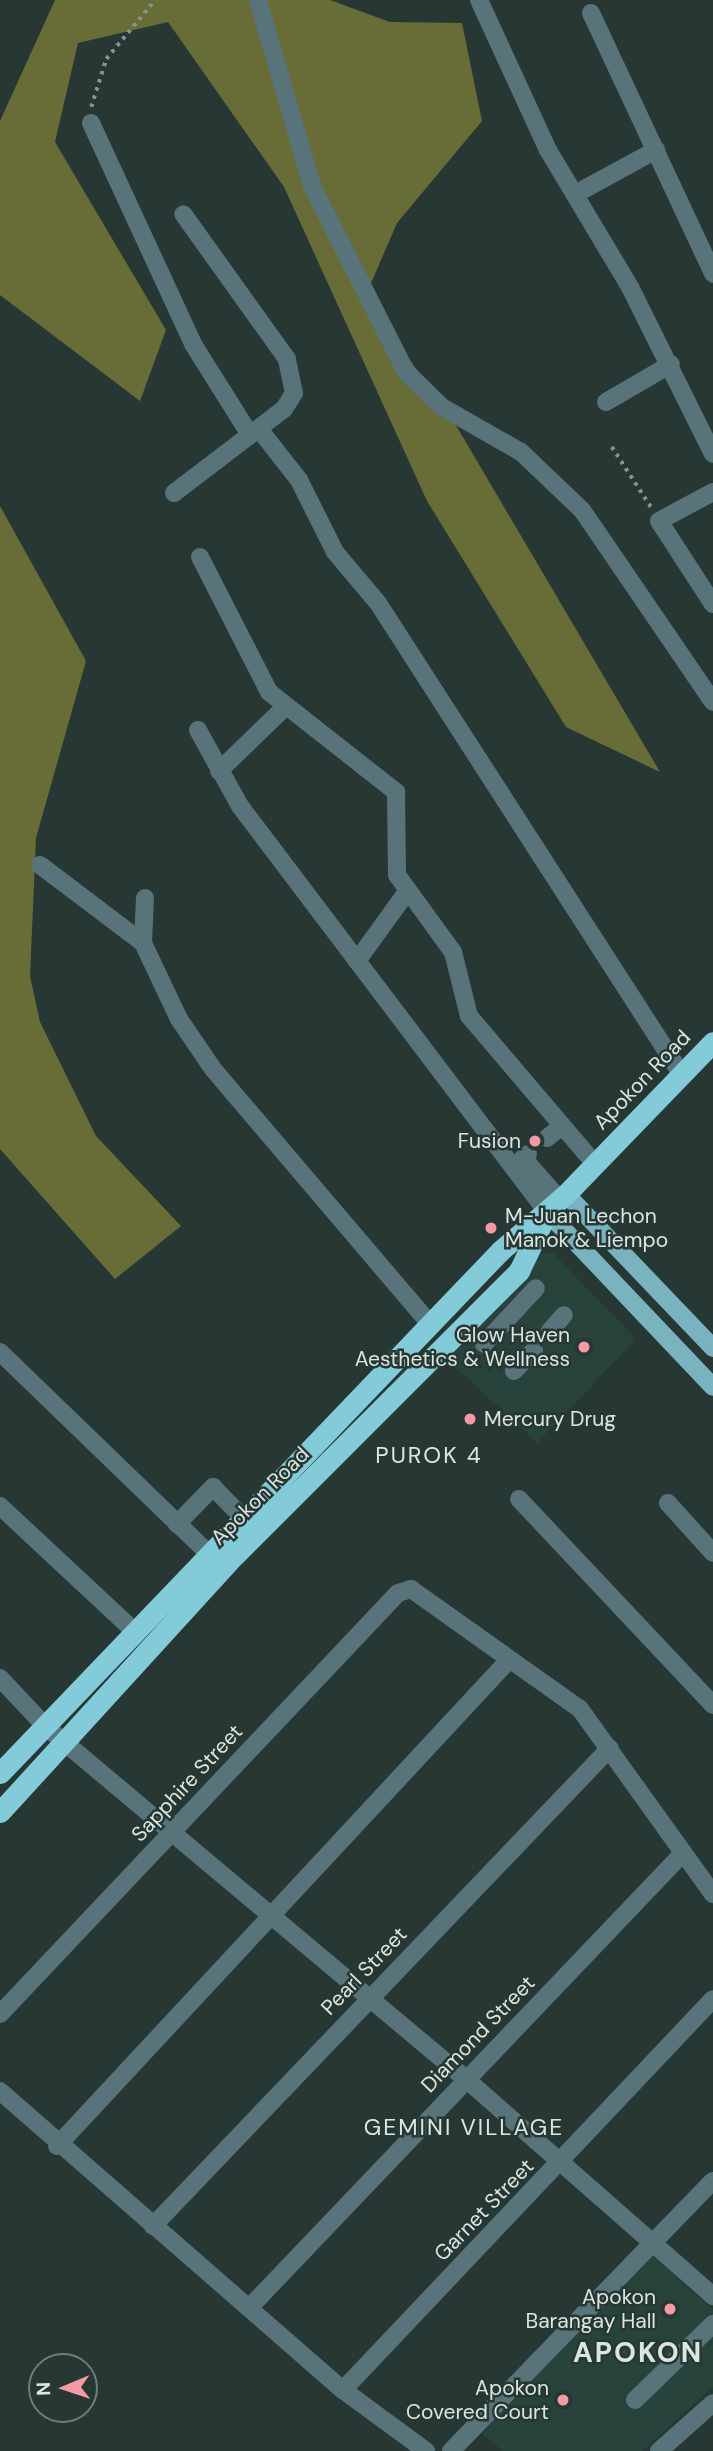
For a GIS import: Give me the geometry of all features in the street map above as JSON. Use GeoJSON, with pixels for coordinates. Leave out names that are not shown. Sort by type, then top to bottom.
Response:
{"type":"FeatureCollection","features":[{"type":"Feature","properties":{"kind":"highway","name":"Apokon Road"},"geometry":{"type":"LineString","coordinates":[[0,1773],[53,1732],[251,1526],[431,1325],[558,1202],[713,1042]]}},
{"type":"Feature","properties":{"kind":"highway","name":"Apokon Road"},"geometry":{"type":"LineString","coordinates":[[0,1812],[53,1732],[135,1632],[208,1553],[251,1526],[519,1271],[558,1202]]}},
{"type":"Feature","properties":{"kind":"main road"},"geometry":{"type":"LineString","coordinates":[[558,1202],[713,1348]]}},
{"type":"Feature","properties":{"kind":"main road"},"geometry":{"type":"LineString","coordinates":[[558,1202],[713,1387]]}},
{"type":"Feature","properties":{"kind":"street"},"geometry":{"type":"LineString","coordinates":[[258,0],[312,186],[406,372],[442,407],[521,452],[582,510],[713,702]]}},
{"type":"Feature","properties":{"kind":"street"},"geometry":{"type":"LineString","coordinates":[[479,0],[548,150],[579,192],[671,364],[713,454]]}},
{"type":"Feature","properties":{"kind":"street"},"geometry":{"type":"LineString","coordinates":[[592,13],[713,274]]}},
{"type":"Feature","properties":{"kind":"street"},"geometry":{"type":"LineString","coordinates":[[91,123],[193,344],[254,432],[299,480],[335,552],[378,603],[681,1075]]}},
{"type":"Feature","properties":{"kind":"street"},"geometry":{"type":"LineString","coordinates":[[579,192],[656,150]]}},
{"type":"Feature","properties":{"kind":"street"},"geometry":{"type":"LineString","coordinates":[[174,493],[291,402],[292,370],[183,214]]}},
{"type":"Feature","properties":{"kind":"street"},"geometry":{"type":"LineString","coordinates":[[606,402],[671,364]]}},
{"type":"Feature","properties":{"kind":"street"},"geometry":{"type":"LineString","coordinates":[[713,492],[659,521],[713,604]]}},
{"type":"Feature","properties":{"kind":"street"},"geometry":{"type":"LineString","coordinates":[[200,557],[257,674],[284,708],[396,792],[397,875],[407,893],[453,952],[478,1030],[595,1164]]}},
{"type":"Feature","properties":{"kind":"street"},"geometry":{"type":"LineString","coordinates":[[219,771],[284,708]]}},
{"type":"Feature","properties":{"kind":"street"},"geometry":{"type":"LineString","coordinates":[[198,730],[219,771],[357,961],[558,1202]]}},
{"type":"Feature","properties":{"kind":"street"},"geometry":{"type":"LineString","coordinates":[[40,865],[143,943]]}},
{"type":"Feature","properties":{"kind":"street"},"geometry":{"type":"LineString","coordinates":[[357,961],[407,893]]}},
{"type":"Feature","properties":{"kind":"street"},"geometry":{"type":"LineString","coordinates":[[145,898],[143,943],[178,1019],[213,1069],[431,1325]]}},
{"type":"Feature","properties":{"kind":"street"},"geometry":{"type":"LineString","coordinates":[[547,1138],[562,1126]]}},
{"type":"Feature","properties":{"kind":"street"},"geometry":{"type":"LineString","coordinates":[[528,1154],[523,1158],[558,1202]]}},
{"type":"Feature","properties":{"kind":"street"},"geometry":{"type":"LineString","coordinates":[[484,1344],[536,1288]]}},
{"type":"Feature","properties":{"kind":"street"},"geometry":{"type":"LineString","coordinates":[[550,1331],[564,1315]]}},
{"type":"Feature","properties":{"kind":"street"},"geometry":{"type":"LineString","coordinates":[[514,1371],[534,1350]]}},
{"type":"Feature","properties":{"kind":"street"},"geometry":{"type":"LineString","coordinates":[[0,1352],[208,1553]]}},
{"type":"Feature","properties":{"kind":"street"},"geometry":{"type":"LineString","coordinates":[[177,1524],[213,1487],[251,1526]]}},
{"type":"Feature","properties":{"kind":"street"},"geometry":{"type":"LineString","coordinates":[[519,1499],[713,1704]]}},
{"type":"Feature","properties":{"kind":"street"},"geometry":{"type":"LineString","coordinates":[[668,1503],[713,1553]]}},
{"type":"Feature","properties":{"kind":"street"},"geometry":{"type":"LineString","coordinates":[[0,1506],[135,1632]]}},
{"type":"Feature","properties":{"kind":"street","name":"Sapphire Street"},"geometry":{"type":"LineString","coordinates":[[0,2014],[398,1593],[411,1589],[509,1660]]}},
{"type":"Feature","properties":{"kind":"street"},"geometry":{"type":"LineString","coordinates":[[57,2146],[509,1660],[561,1692],[610,1748],[713,1894]]}},
{"type":"Feature","properties":{"kind":"street"},"geometry":{"type":"LineString","coordinates":[[0,1678],[53,1732],[466,2079],[713,2297]]}},
{"type":"Feature","properties":{"kind":"street","name":"Pearl Street"},"geometry":{"type":"LineString","coordinates":[[153,2226],[610,1748]]}},
{"type":"Feature","properties":{"kind":"street","name":"Diamond Street"},"geometry":{"type":"LineString","coordinates":[[250,2308],[683,1853]]}},
{"type":"Feature","properties":{"kind":"street","name":"Garnet Street"},"geometry":{"type":"LineString","coordinates":[[343,2390],[562,2162],[713,1999]]}},
{"type":"Feature","properties":{"kind":"street"},"geometry":{"type":"LineString","coordinates":[[0,2091],[57,2146],[343,2390],[426,2451]]}},
{"type":"Feature","properties":{"kind":"street"},"geometry":{"type":"LineString","coordinates":[[451,2451],[713,2181]]}},
{"type":"Feature","properties":{"kind":"street"},"geometry":{"type":"LineString","coordinates":[[635,2400],[713,2324]]}},
{"type":"Feature","properties":{"kind":"street"},"geometry":{"type":"LineString","coordinates":[[659,2451],[713,2403]]}},
{"type":"Feature","properties":{"kind":"path"},"geometry":{"type":"LineString","coordinates":[[91,123],[91,102],[106,59],[155,0]]}},
{"type":"Feature","properties":{"kind":"path"},"geometry":{"type":"LineString","coordinates":[[612,447],[659,521]]}},
{"type":"Feature","properties":{"kind":"shaded area"},"geometry":{"type":"Polygon","coordinates":[[[528,1253],[553,1253],[636,1339],[537,1443],[436,1349],[528,1253]]]}},
{"type":"Feature","properties":{"kind":"shaded area"},"geometry":{"type":"Polygon","coordinates":[[[651,2254],[713,2310],[713,2387],[642,2451],[503,2451],[479,2431],[651,2254]]]}},
{"type":"Feature","properties":{"kind":"green space"},"geometry":{"type":"Polygon","coordinates":[[[55,0],[330,0],[390,22],[462,23],[482,121],[397,223],[365,297],[454,422],[660,772],[566,727],[427,501],[284,187],[168,22],[78,43],[55,142],[166,330],[140,401],[0,295],[0,121],[55,0]]]}},
{"type":"Feature","properties":{"kind":"green space"},"geometry":{"type":"Polygon","coordinates":[[[0,506],[86,661],[36,838],[30,976],[40,1022],[96,1136],[181,1226],[115,1279],[0,1149],[0,506]]]}},
{"type":"Feature","properties":{"kind":"place","name":"Fusion"},"geometry":{"type":"Point","coordinates":[535,1141]}},
{"type":"Feature","properties":{"kind":"place","name":"M-Juan Lechon Manok & Liempo"},"geometry":{"type":"Point","coordinates":[491,1228]}},
{"type":"Feature","properties":{"kind":"place","name":"Glow Haven Aesthetics & Wellness"},"geometry":{"type":"Point","coordinates":[584,1347]}},
{"type":"Feature","properties":{"kind":"place","name":"Mercury Drug"},"geometry":{"type":"Point","coordinates":[470,1419]}},
{"type":"Feature","properties":{"kind":"place","name":"Apokon Barangay Hall"},"geometry":{"type":"Point","coordinates":[670,2309]}},
{"type":"Feature","properties":{"kind":"place","name":"Apokon Covered Court"},"geometry":{"type":"Point","coordinates":[563,2400]}},
{"type":"Feature","properties":{"kind":"district","name":"PUROK 4"},"geometry":{"type":"Point","coordinates":[429,1455]}},
{"type":"Feature","properties":{"kind":"district","name":"GEMINI VILLAGE"},"geometry":{"type":"Point","coordinates":[464,2127]}},
{"type":"Feature","properties":{"kind":"district","name":"APOKON"},"geometry":{"type":"Point","coordinates":[638,2353]}}]}
